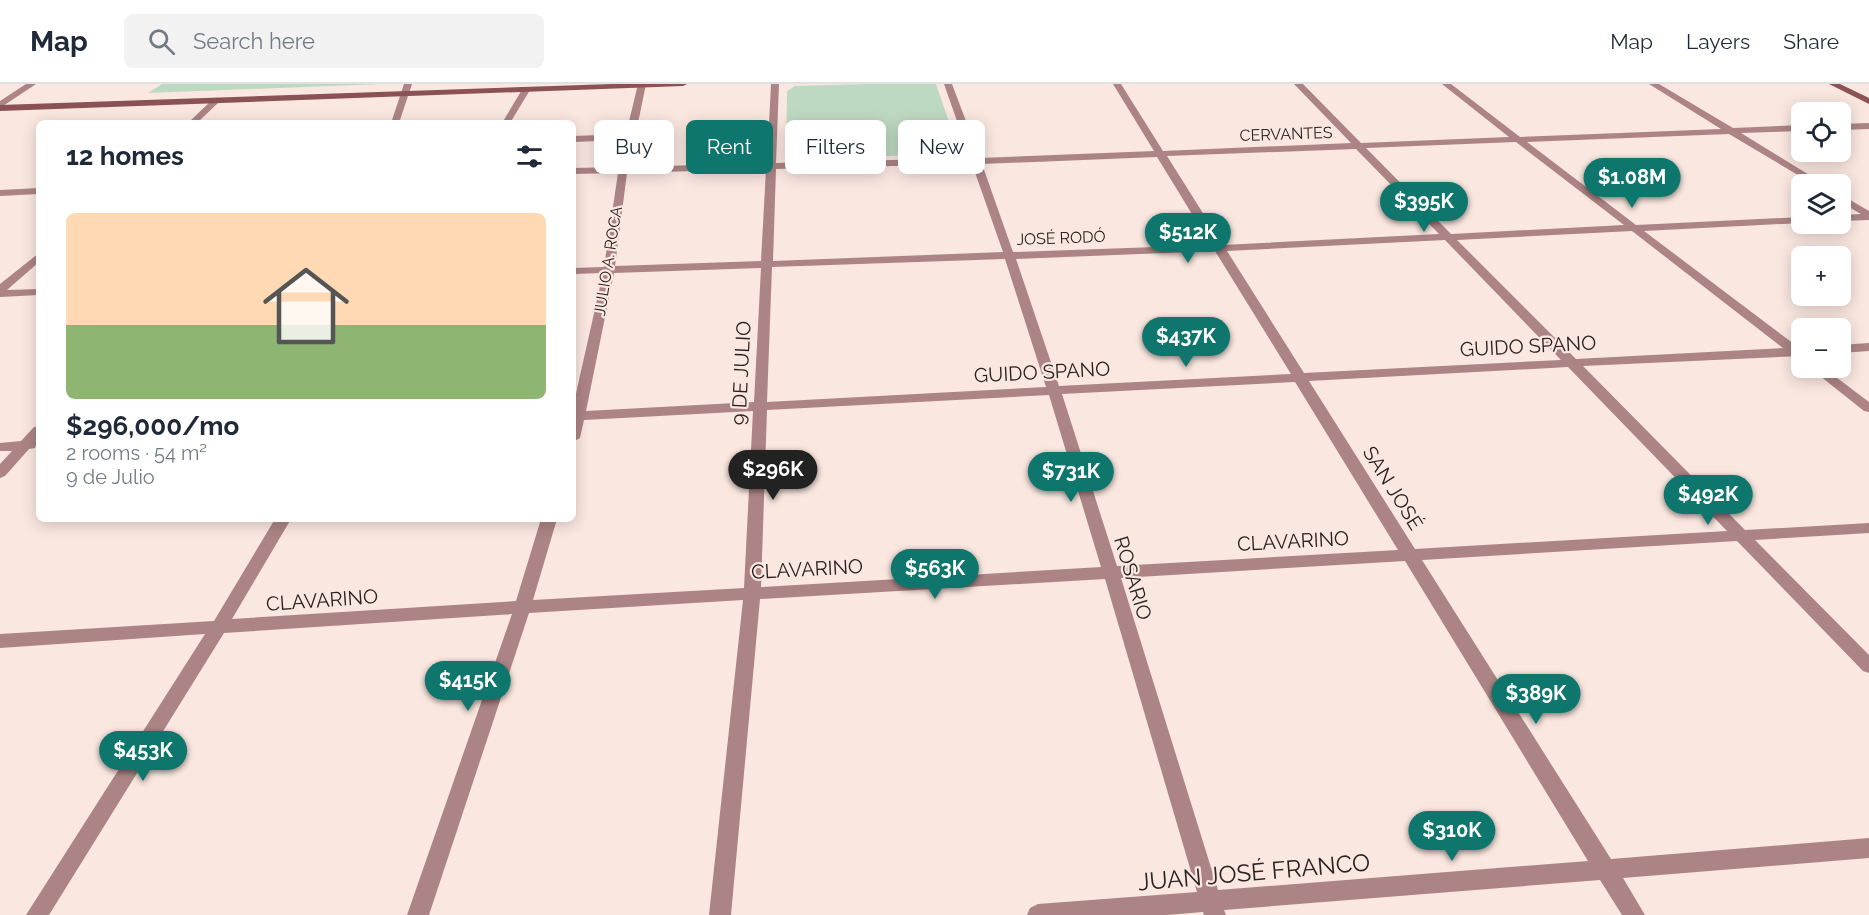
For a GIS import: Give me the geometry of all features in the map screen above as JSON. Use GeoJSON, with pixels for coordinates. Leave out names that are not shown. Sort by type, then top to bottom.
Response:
{"type":"FeatureCollection","features":[{"type":"Feature","properties":{"kind":"main road"},"geometry":{"type":"LineString","coordinates":[[0,107],[216,102],[526,90],[574,86],[683,84]]}},
{"type":"Feature","properties":{"kind":"main road"},"geometry":{"type":"LineString","coordinates":[[1833,84],[1869,101]]}},
{"type":"Feature","properties":{"kind":"street"},"geometry":{"type":"LineString","coordinates":[[0,107],[32,84]]}},
{"type":"Feature","properties":{"kind":"street"},"geometry":{"type":"LineString","coordinates":[[396,120],[408,84]]}},
{"type":"Feature","properties":{"kind":"street","name":"9 DE JULIO"},"geometry":{"type":"LineString","coordinates":[[773,138],[775,84]]}},
{"type":"Feature","properties":{"kind":"street","name":"ROSARIO"},"geometry":{"type":"LineString","coordinates":[[948,84],[962,120]]}},
{"type":"Feature","properties":{"kind":"street","name":"SAN JOSÉ"},"geometry":{"type":"LineString","coordinates":[[1117,84],[1634,915]]}},
{"type":"Feature","properties":{"kind":"street"},"geometry":{"type":"LineString","coordinates":[[1298,84],[1869,666]]}},
{"type":"Feature","properties":{"kind":"street"},"geometry":{"type":"LineString","coordinates":[[1446,84],[1791,347]]}},
{"type":"Feature","properties":{"kind":"street"},"geometry":{"type":"LineString","coordinates":[[1653,84],[1802,174]]}},
{"type":"Feature","properties":{"kind":"street","name":"JULIO A. ROCA"},"geometry":{"type":"LineString","coordinates":[[635,120],[641,85]]}},
{"type":"Feature","properties":{"kind":"street"},"geometry":{"type":"LineString","coordinates":[[508,120],[526,90]]}},
{"type":"Feature","properties":{"kind":"street"},"geometry":{"type":"LineString","coordinates":[[195,120],[216,102]]}},
{"type":"Feature","properties":{"kind":"street"},"geometry":{"type":"LineString","coordinates":[[1851,127],[1869,126]]}},
{"type":"Feature","properties":{"kind":"street","name":"CERVANTES"},"geometry":{"type":"LineString","coordinates":[[985,161],[1791,128]]}},
{"type":"Feature","properties":{"kind":"street"},"geometry":{"type":"LineString","coordinates":[[576,139],[594,138]]}},
{"type":"Feature","properties":{"kind":"street","name":"CERVANTES"},"geometry":{"type":"LineString","coordinates":[[773,165],[898,163]]}},
{"type":"Feature","properties":{"kind":"street","name":"CERVANTES"},"geometry":{"type":"LineString","coordinates":[[576,171],[594,171]]}},
{"type":"Feature","properties":{"kind":"street","name":"JULIO A. ROCA"},"geometry":{"type":"LineString","coordinates":[[576,416],[609,270],[622,174]]}},
{"type":"Feature","properties":{"kind":"street","name":"9 DE JULIO"},"geometry":{"type":"LineString","coordinates":[[720,915],[752,594],[772,174]]}},
{"type":"Feature","properties":{"kind":"street","name":"ROSARIO"},"geometry":{"type":"LineString","coordinates":[[982,174],[1055,391],[1213,908]]}},
{"type":"Feature","properties":{"kind":"street"},"geometry":{"type":"LineString","coordinates":[[0,193],[36,191]]}},
{"type":"Feature","properties":{"kind":"street"},"geometry":{"type":"LineString","coordinates":[[1851,204],[1869,216]]}},
{"type":"Feature","properties":{"kind":"street"},"geometry":{"type":"LineString","coordinates":[[1851,217],[1869,216]]}},
{"type":"Feature","properties":{"kind":"street","name":"JOSÉ RODÓ"},"geometry":{"type":"LineString","coordinates":[[576,271],[1218,249],[1791,221]]}},
{"type":"Feature","properties":{"kind":"street"},"geometry":{"type":"LineString","coordinates":[[0,292],[36,259]]}},
{"type":"Feature","properties":{"kind":"street"},"geometry":{"type":"LineString","coordinates":[[0,292],[36,292]]}},
{"type":"Feature","properties":{"kind":"street"},"geometry":{"type":"LineString","coordinates":[[1851,348],[1869,347]]}},
{"type":"Feature","properties":{"kind":"street","name":"GUIDO SPANO"},"geometry":{"type":"LineString","coordinates":[[576,416],[1791,353]]}},
{"type":"Feature","properties":{"kind":"street"},"geometry":{"type":"LineString","coordinates":[[1829,378],[1869,408]]}},
{"type":"Feature","properties":{"kind":"street"},"geometry":{"type":"LineString","coordinates":[[0,447],[33,444]]}},
{"type":"Feature","properties":{"kind":"street"},"geometry":{"type":"LineString","coordinates":[[0,473],[33,444]]}},
{"type":"Feature","properties":{"kind":"street"},"geometry":{"type":"LineString","coordinates":[[37,915],[282,522]]}},
{"type":"Feature","properties":{"kind":"street"},"geometry":{"type":"LineString","coordinates":[[418,915],[523,607],[548,522]]}},
{"type":"Feature","properties":{"kind":"street","name":"CLAVARINO"},"geometry":{"type":"LineString","coordinates":[[0,641],[523,607],[1869,528]]}},
{"type":"Feature","properties":{"kind":"street","name":"JUAN JOSÉ FRANCO"},"geometry":{"type":"LineString","coordinates":[[1038,915],[1213,908],[1605,869],[1869,848]]}},
{"type":"Feature","properties":{"kind":"green space"},"geometry":{"type":"Polygon","coordinates":[[[162,84],[381,84],[148,93],[162,84]]]}},
{"type":"Feature","properties":{"kind":"green space"},"geometry":{"type":"Polygon","coordinates":[[[936,84],[948,120],[898,120],[898,156],[886,156],[886,120],[787,120],[787,91],[795,86],[936,84]]]}}]}
